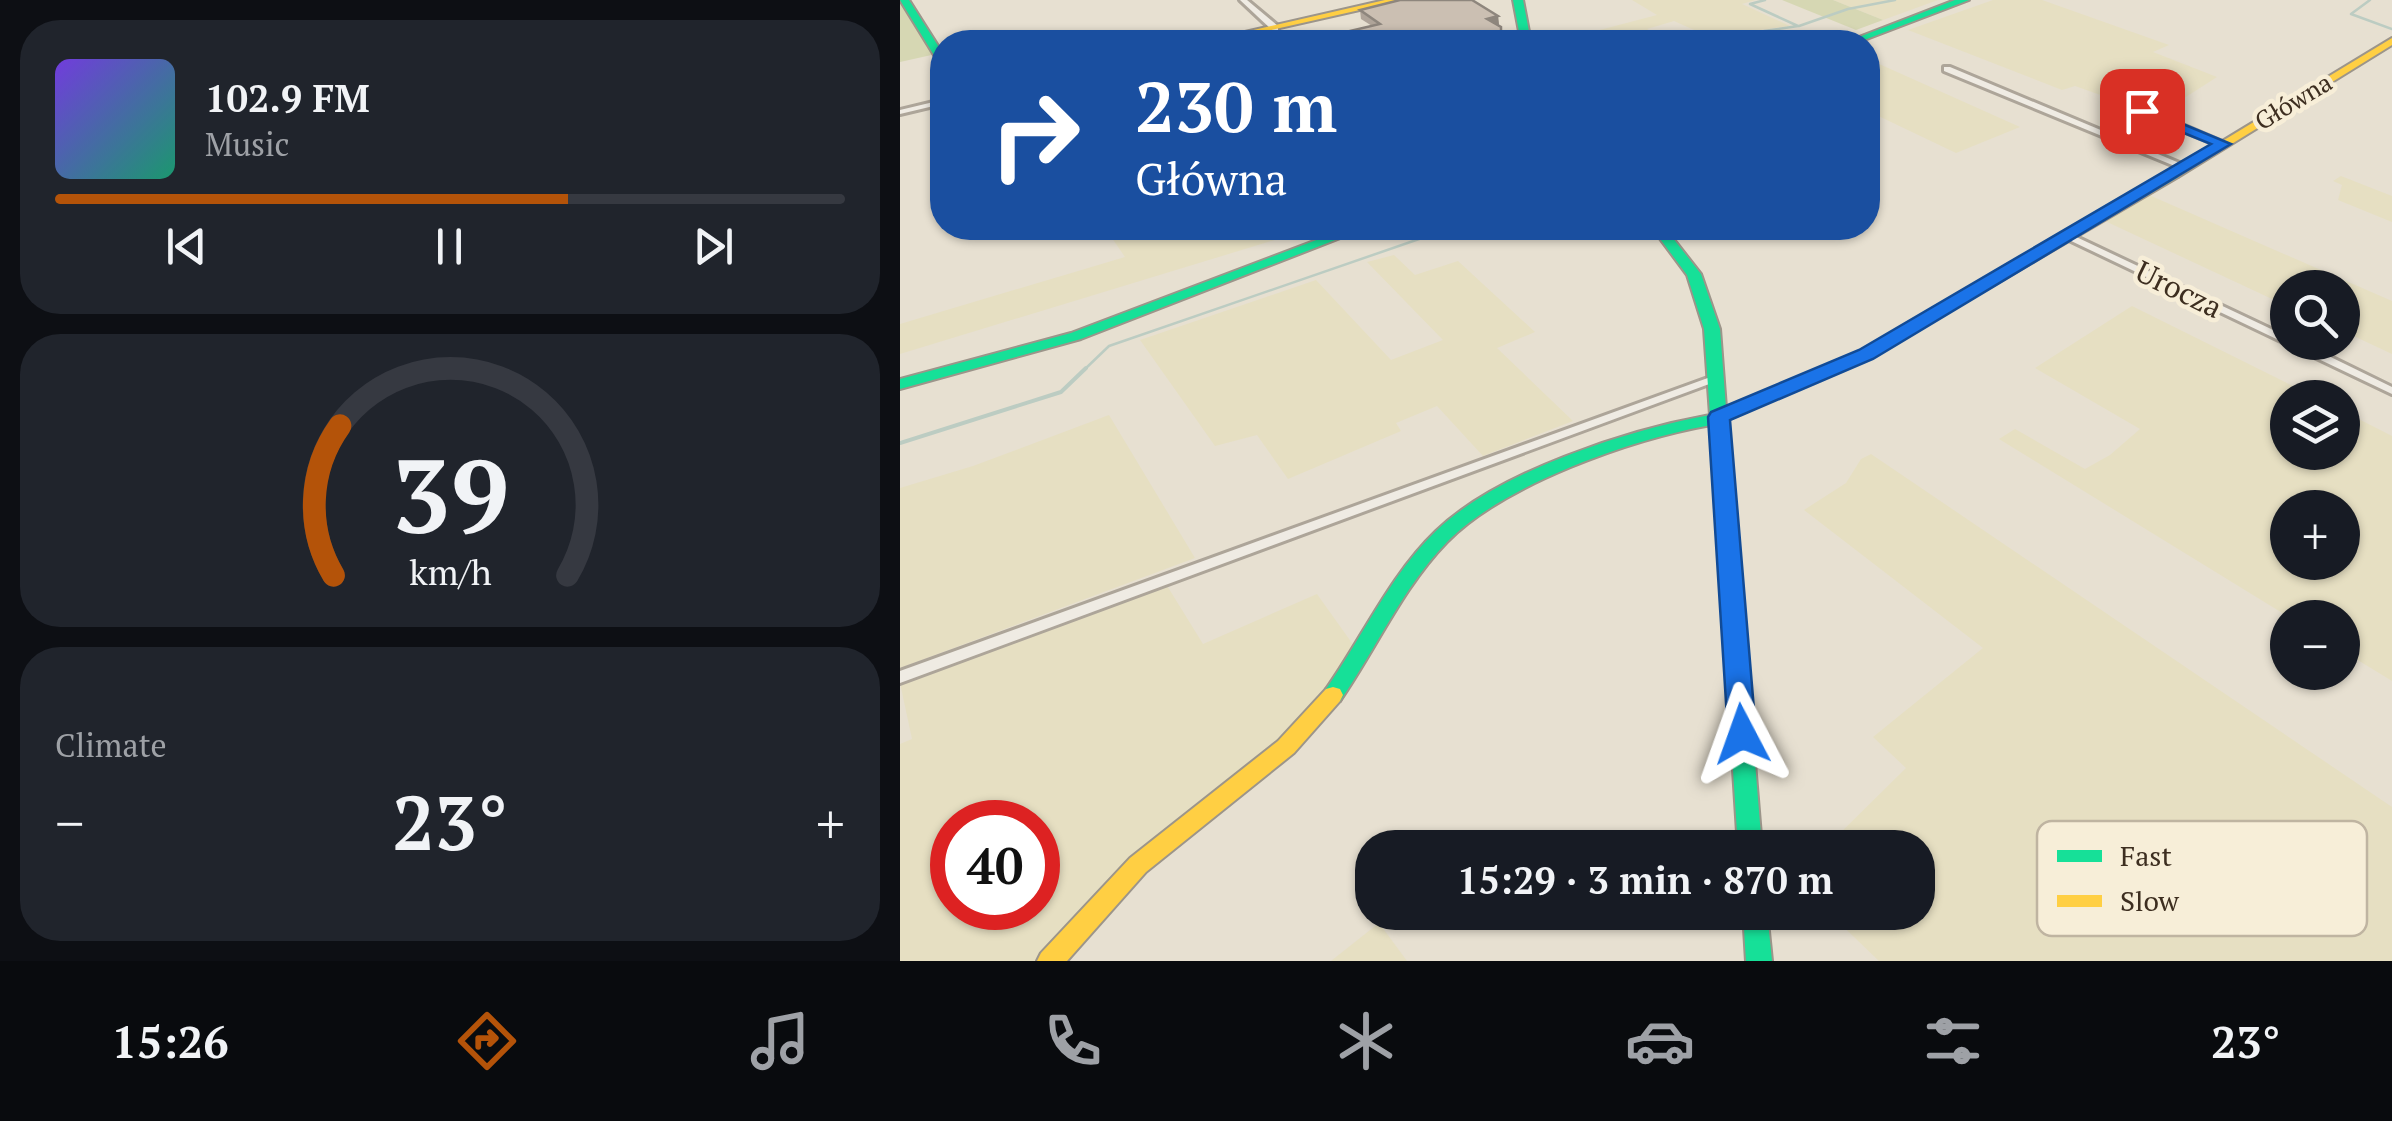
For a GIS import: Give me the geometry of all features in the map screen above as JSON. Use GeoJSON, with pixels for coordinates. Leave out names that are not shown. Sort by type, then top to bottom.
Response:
{"type":"FeatureCollection","features":[{"type":"Feature","properties":{"kind":"street"},"geometry":{"type":"LineString","coordinates":[[904,0],[930,41]]}},
{"type":"Feature","properties":{"kind":"street"},"geometry":{"type":"LineString","coordinates":[[1243,0],[1275,28]]}},
{"type":"Feature","properties":{"kind":"street"},"geometry":{"type":"LineString","coordinates":[[1265,30],[1399,0]]}},
{"type":"Feature","properties":{"kind":"street"},"geometry":{"type":"LineString","coordinates":[[1518,0],[1524,30]]}},
{"type":"Feature","properties":{"kind":"street"},"geometry":{"type":"LineString","coordinates":[[1880,31],[1964,0]]}},
{"type":"Feature","properties":{"kind":"street","name":"Główna"},"geometry":{"type":"LineString","coordinates":[[1050,961],[1112,888],[1302,731],[1350,672],[1430,552],[1462,518],[1517,487],[1682,426],[1719,417],[1866,354],[2070,237],[2392,41]]}},
{"type":"Feature","properties":{"kind":"street"},"geometry":{"type":"LineString","coordinates":[[1947,69],[2185,167]]}},
{"type":"Feature","properties":{"kind":"street"},"geometry":{"type":"LineString","coordinates":[[900,112],[930,105]]}},
{"type":"Feature","properties":{"kind":"street"},"geometry":{"type":"LineString","coordinates":[[2142,111],[2223,144]]}},
{"type":"Feature","properties":{"kind":"street","name":"Urocza"},"geometry":{"type":"LineString","coordinates":[[2070,237],[2270,333]]}},
{"type":"Feature","properties":{"kind":"street"},"geometry":{"type":"LineString","coordinates":[[900,384],[1077,336],[1333,240]]}},
{"type":"Feature","properties":{"kind":"street"},"geometry":{"type":"LineString","coordinates":[[1670,240],[1701,287],[1712,329],[1749,830]]}},
{"type":"Feature","properties":{"kind":"street","name":"Urocza"},"geometry":{"type":"LineString","coordinates":[[2327,360],[2392,391]]}},
{"type":"Feature","properties":{"kind":"street"},"geometry":{"type":"LineString","coordinates":[[900,678],[1716,378]]}},
{"type":"Feature","properties":{"kind":"street"},"geometry":{"type":"LineString","coordinates":[[1756,930],[1759,961]]}},
{"type":"Feature","properties":{"kind":"shaded area"},"geometry":{"type":"Polygon","coordinates":[[[1632,0],[1755,0],[1742,4],[1790,26],[1694,30],[1674,21],[1649,30],[1600,30],[1657,15],[1632,0]]]}},
{"type":"Feature","properties":{"kind":"shaded area"},"geometry":{"type":"Polygon","coordinates":[[[1833,0],[1938,0],[1883,20],[1833,0]]]}},
{"type":"Feature","properties":{"kind":"shaded area"},"geometry":{"type":"Polygon","coordinates":[[[1993,0],[2042,0],[2169,45],[2153,52],[2217,77],[2167,109],[2180,117],[2174,121],[2075,86],[2062,90],[1908,30],[1993,0]]]}},
{"type":"Feature","properties":{"kind":"shaded area"},"geometry":{"type":"Polygon","coordinates":[[[1880,64],[2020,127],[1956,153],[1880,117],[1880,64]]]}},
{"type":"Feature","properties":{"kind":"shaded area"},"geometry":{"type":"Polygon","coordinates":[[[2341,176],[2392,196],[2392,222],[2338,200],[2342,185],[2333,181],[2341,176]]]}},
{"type":"Feature","properties":{"kind":"shaded area"},"geometry":{"type":"Polygon","coordinates":[[[2149,195],[2321,270],[2270,270],[2270,298],[2105,221],[2149,195]]]}},
{"type":"Feature","properties":{"kind":"shaded area"},"geometry":{"type":"Polygon","coordinates":[[[1113,240],[1275,240],[900,354],[900,324],[1125,257],[1113,240]]]}},
{"type":"Feature","properties":{"kind":"shaded area"},"geometry":{"type":"Polygon","coordinates":[[[1394,255],[1415,275],[1458,261],[1535,332],[1497,348],[1573,421],[1483,456],[1437,406],[1396,423],[1401,431],[1288,479],[1257,435],[1215,446],[1140,340],[1316,280],[1391,360],[1443,340],[1367,262],[1394,255]]]}},
{"type":"Feature","properties":{"kind":"shaded area"},"geometry":{"type":"Polygon","coordinates":[[[2360,287],[2392,301],[2392,354],[2360,339],[2360,287]]]}},
{"type":"Feature","properties":{"kind":"shaded area"},"geometry":{"type":"Polygon","coordinates":[[[2132,306],[2281,380],[2270,380],[2270,470],[2360,470],[2360,420],[2392,436],[2392,681],[2360,661],[2360,600],[2270,600],[2270,605],[1999,439],[2015,429],[2085,469],[2110,455],[2140,429],[2035,368],[2132,306]]]}},
{"type":"Feature","properties":{"kind":"shaded area"},"geometry":{"type":"Polygon","coordinates":[[[1109,415],[1195,558],[900,668],[900,488],[973,466],[1109,415]]]}},
{"type":"Feature","properties":{"kind":"shaded area"},"geometry":{"type":"Polygon","coordinates":[[[1871,454],[2392,807],[2392,961],[1879,961],[1847,930],[1935,930],[1935,830],[1843,830],[1906,768],[1873,737],[1983,648],[1804,510],[1846,483],[1861,459],[1871,454]]]}},
{"type":"Feature","properties":{"kind":"shaded area"},"geometry":{"type":"Polygon","coordinates":[[[1166,584],[1203,644],[1317,594],[1357,650],[1328,692],[1263,758],[1042,961],[900,961],[900,744],[912,739],[900,683],[1166,584]]]}},
{"type":"Feature","properties":{"kind":"shaded area"},"geometry":{"type":"Polygon","coordinates":[[[1370,930],[1384,930],[1407,961],[1331,961],[1370,930]]]}},
{"type":"Feature","properties":{"kind":"green space"},"geometry":{"type":"Polygon","coordinates":[[[1782,0],[1833,0],[1883,20],[1856,30],[1782,0]]]}},
{"type":"Feature","properties":{"kind":"green space"},"geometry":{"type":"Polygon","coordinates":[[[900,2],[930,45],[930,55],[900,62],[900,2]]]}},
{"type":"Feature","properties":{"kind":"building"},"geometry":{"type":"Polygon","coordinates":[[[1400,0],[1472,0],[1498,16],[1487,19],[1501,30],[1354,30],[1380,24],[1360,10],[1400,0]]]}},
{"type":"Feature","properties":{"kind":"waterway"},"geometry":{"type":"LineString","coordinates":[[1765,0],[1750,4],[1798,26],[1771,30]]}},
{"type":"Feature","properties":{"kind":"waterway"},"geometry":{"type":"LineString","coordinates":[[1799,26],[1848,9],[1895,0]]}},
{"type":"Feature","properties":{"kind":"waterway"},"geometry":{"type":"LineString","coordinates":[[2370,0],[2351,14],[2392,29]]}},
{"type":"Feature","properties":{"kind":"waterway"},"geometry":{"type":"LineString","coordinates":[[1084,370],[1109,346],[1416,240]]}},
{"type":"Feature","properties":{"kind":"waterway"},"geometry":{"type":"LineString","coordinates":[[900,443],[1061,392],[1086,368]]}},
{"type":"Feature","properties":{"kind":"traffic: fast"},"geometry":{"type":"LineString","coordinates":[[904,0],[930,41]]}},
{"type":"Feature","properties":{"kind":"traffic: fast"},"geometry":{"type":"LineString","coordinates":[[1518,0],[1524,30]]}},
{"type":"Feature","properties":{"kind":"traffic: fast"},"geometry":{"type":"LineString","coordinates":[[1880,31],[1964,0]]}},
{"type":"Feature","properties":{"kind":"traffic: fast"},"geometry":{"type":"LineString","coordinates":[[1333,695],[1426,554],[1464,517],[1571,462],[1650,434],[1715,419],[1866,354],[2174,174]]}},
{"type":"Feature","properties":{"kind":"traffic: fast"},"geometry":{"type":"LineString","coordinates":[[900,384],[1076,336],[1328,240]]}},
{"type":"Feature","properties":{"kind":"traffic: fast"},"geometry":{"type":"LineString","coordinates":[[1667,240],[1694,274],[1712,329],[1749,830]]}},
{"type":"Feature","properties":{"kind":"traffic: fast"},"geometry":{"type":"LineString","coordinates":[[1756,930],[1759,961]]}},
{"type":"Feature","properties":{"kind":"traffic: slow"},"geometry":{"type":"LineString","coordinates":[[1261,30],[1399,0]]}},
{"type":"Feature","properties":{"kind":"traffic: slow"},"geometry":{"type":"LineString","coordinates":[[2174,174],[2392,41]]}},
{"type":"Feature","properties":{"kind":"traffic: slow"},"geometry":{"type":"LineString","coordinates":[[1050,961],[1138,865],[1286,747],[1333,695]]}},
{"type":"Feature","properties":{"kind":"route"},"geometry":{"type":"LineString","coordinates":[[1742,734],[1719,417],[1866,354],[2223,144],[2142,111]]}}]}
